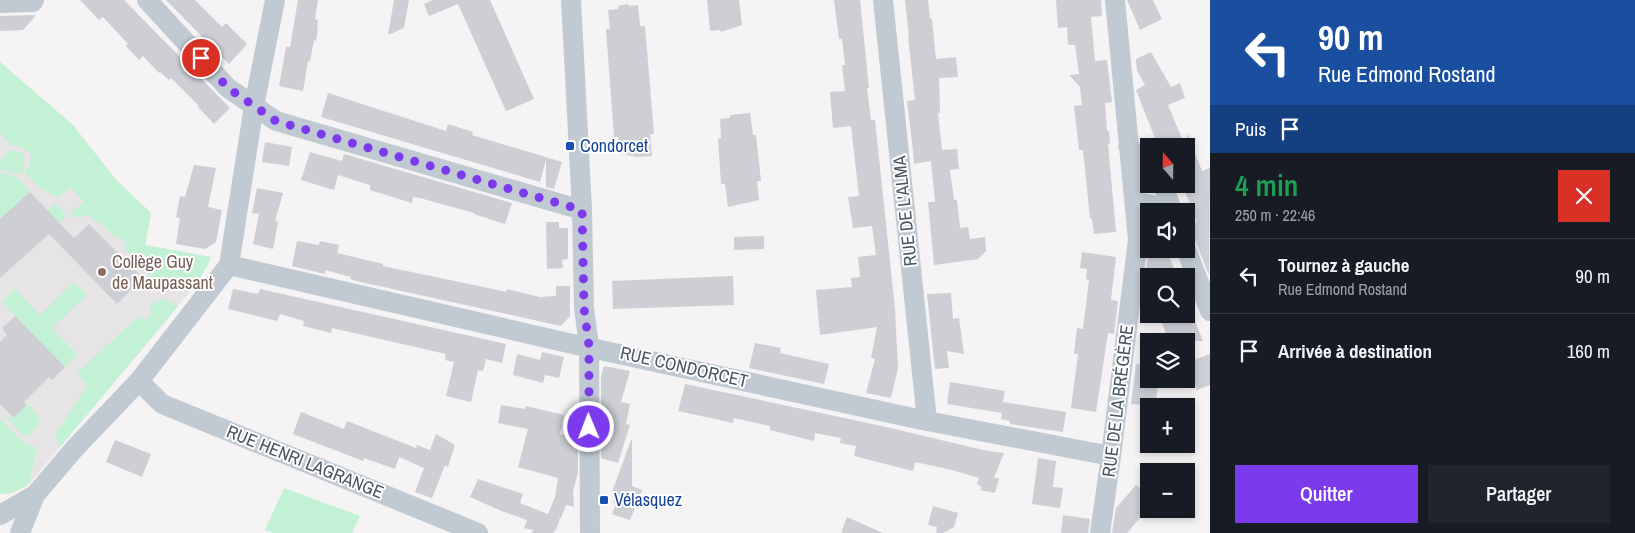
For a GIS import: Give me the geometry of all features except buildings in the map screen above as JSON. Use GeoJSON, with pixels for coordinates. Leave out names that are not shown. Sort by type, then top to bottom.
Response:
{"type":"FeatureCollection","features":[{"type":"Feature","properties":{"kind":"street"},"geometry":{"type":"LineString","coordinates":[[0,3],[33,2],[34,0]]}},
{"type":"Feature","properties":{"kind":"street"},"geometry":{"type":"LineString","coordinates":[[147,0],[228,88],[276,121],[582,210]]}},
{"type":"Feature","properties":{"kind":"street"},"geometry":{"type":"LineString","coordinates":[[0,515],[35,494],[74,448],[139,381],[229,265],[254,106],[275,0]]}},
{"type":"Feature","properties":{"kind":"street"},"geometry":{"type":"LineString","coordinates":[[571,0],[582,210],[584,308],[589,346],[590,533]]}},
{"type":"Feature","properties":{"kind":"street","name":"RUE DE L'ALMA"},"geometry":{"type":"LineString","coordinates":[[883,0],[927,421]]}},
{"type":"Feature","properties":{"kind":"street","name":"RUE DE LA BRÉGÈRE"},"geometry":{"type":"LineString","coordinates":[[1100,533],[1138,240],[1115,0]]}},
{"type":"Feature","properties":{"kind":"street"},"geometry":{"type":"LineString","coordinates":[[1128,146],[1140,157]]}},
{"type":"Feature","properties":{"kind":"street"},"geometry":{"type":"LineString","coordinates":[[1135,202],[1141,203]]}},
{"type":"Feature","properties":{"kind":"street"},"geometry":{"type":"LineString","coordinates":[[1189,258],[1210,311]]}},
{"type":"Feature","properties":{"kind":"street","name":"RUE CONDORCET"},"geometry":{"type":"LineString","coordinates":[[229,265],[927,421],[1111,456]]}},
{"type":"Feature","properties":{"kind":"street","name":"RUE HENRI LAGRANGE"},"geometry":{"type":"LineString","coordinates":[[139,381],[162,404],[478,533]]}},
{"type":"Feature","properties":{"kind":"street"},"geometry":{"type":"LineString","coordinates":[[0,503],[35,494]]}},
{"type":"Feature","properties":{"kind":"street"},"geometry":{"type":"LineString","coordinates":[[20,533],[35,494]]}},
{"type":"Feature","properties":{"kind":"shaded area","name":"Collège Guy de Maupassant"},"geometry":{"type":"Polygon","coordinates":[[[0,62],[73,125],[117,181],[151,213],[145,245],[211,257],[198,282],[29,484],[13,493],[2,494],[0,494],[0,62]]]}},
{"type":"Feature","properties":{"kind":"green space"},"geometry":{"type":"Polygon","coordinates":[[[0,62],[73,125],[117,181],[151,213],[145,245],[211,257],[195,286],[188,281],[179,292],[148,274],[151,269],[143,261],[140,265],[124,248],[127,244],[120,237],[117,239],[91,216],[74,217],[71,212],[84,202],[71,187],[58,197],[41,189],[25,173],[31,155],[25,149],[11,145],[0,133],[0,62]]]}},
{"type":"Feature","properties":{"kind":"green space"},"geometry":{"type":"Polygon","coordinates":[[[10,151],[21,152],[25,158],[22,174],[0,170],[0,160],[10,151]]]}},
{"type":"Feature","properties":{"kind":"green space"},"geometry":{"type":"Polygon","coordinates":[[[0,173],[15,176],[30,192],[0,219],[0,173]]]}},
{"type":"Feature","properties":{"kind":"green space"},"geometry":{"type":"Polygon","coordinates":[[[55,203],[67,216],[60,223],[47,210],[55,203]]]}},
{"type":"Feature","properties":{"kind":"green space"},"geometry":{"type":"Polygon","coordinates":[[[74,282],[87,295],[52,328],[78,355],[65,367],[2,302],[15,289],[40,315],[74,282]]]}},
{"type":"Feature","properties":{"kind":"green space"},"geometry":{"type":"Polygon","coordinates":[[[165,299],[178,306],[60,447],[55,435],[87,386],[77,373],[139,316],[144,320],[153,313],[149,306],[155,301],[165,299]]]}},
{"type":"Feature","properties":{"kind":"green space"},"geometry":{"type":"Polygon","coordinates":[[[27,404],[37,414],[40,421],[31,434],[24,436],[6,417],[8,414],[13,419],[27,404]]]}},
{"type":"Feature","properties":{"kind":"green space"},"geometry":{"type":"Polygon","coordinates":[[[0,418],[24,443],[37,448],[29,484],[15,491],[0,494],[0,418]]]}},
{"type":"Feature","properties":{"kind":"green space"},"geometry":{"type":"Polygon","coordinates":[[[284,488],[360,516],[352,533],[273,533],[265,530],[284,488]]]}},
{"type":"Feature","properties":{"kind":"place","name":"Condorcet"},"geometry":{"type":"Point","coordinates":[570,146]}},
{"type":"Feature","properties":{"kind":"place","name":"Collège Guy de Maupassant"},"geometry":{"type":"Point","coordinates":[102,272]}},
{"type":"Feature","properties":{"kind":"place","name":"Vélasquez"},"geometry":{"type":"Point","coordinates":[604,500]}},
{"type":"Feature","properties":{"kind":"route"},"geometry":{"type":"LineString","coordinates":[[201,58],[228,88],[276,121],[582,210],[584,308],[589,346],[589,427]]}}]}
